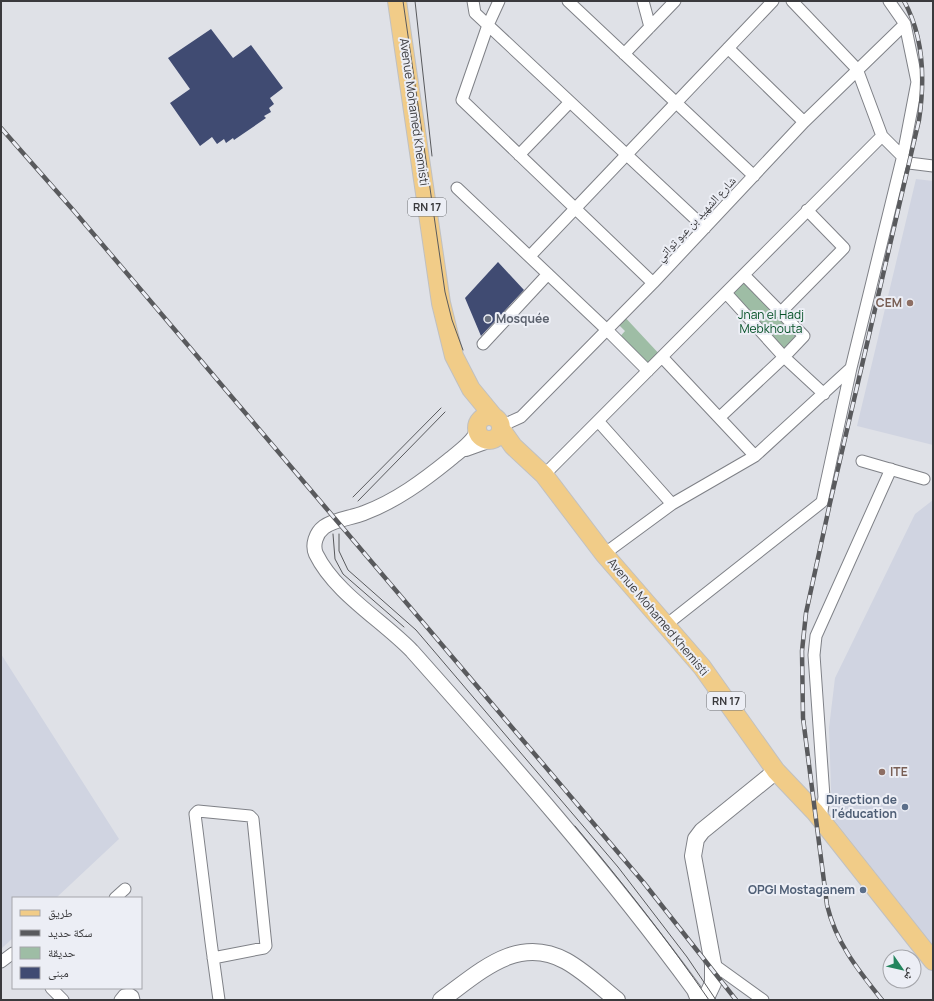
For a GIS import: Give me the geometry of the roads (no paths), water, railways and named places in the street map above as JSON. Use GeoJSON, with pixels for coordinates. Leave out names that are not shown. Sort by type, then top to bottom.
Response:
{"type":"FeatureCollection","features":[{"type":"Feature","properties":{"kind":"main road","name":"Avenue Mohamed Khemisti"},"geometry":{"type":"LineString","coordinates":[[397,1],[441,303],[454,356],[490,425],[544,476],[604,554],[702,667],[776,771],[821,819],[933,961]]}},
{"type":"Feature","properties":{"kind":"main road"},"geometry":{"type":"LineString","coordinates":[[706,1000],[712,983],[713,964],[693,856],[696,840],[707,825],[776,771]]}},
{"type":"Feature","properties":{"kind":"main road"},"geometry":{"type":"LineString","coordinates":[[441,1000],[497,960],[513,954],[541,952],[568,961],[617,1000]]}},
{"type":"Feature","properties":{"kind":"street"},"geometry":{"type":"LineString","coordinates":[[473,1],[476,13],[488,25],[705,228]]}},
{"type":"Feature","properties":{"kind":"street"},"geometry":{"type":"LineString","coordinates":[[499,1],[488,25],[462,100],[654,283]]}},
{"type":"Feature","properties":{"kind":"street"},"geometry":{"type":"LineString","coordinates":[[568,1],[754,176]]}},
{"type":"Feature","properties":{"kind":"street"},"geometry":{"type":"LineString","coordinates":[[643,1],[650,27]]}},
{"type":"Feature","properties":{"kind":"street"},"geometry":{"type":"LineString","coordinates":[[624,54],[675,1]]}},
{"type":"Feature","properties":{"kind":"street"},"geometry":{"type":"LineString","coordinates":[[530,256],[574,208],[773,1]]}},
{"type":"Feature","properties":{"kind":"street"},"geometry":{"type":"LineString","coordinates":[[792,1],[858,69],[882,136],[903,155],[909,163],[933,166]]}},
{"type":"Feature","properties":{"kind":"street"},"geometry":{"type":"LineString","coordinates":[[666,625],[822,502],[851,368],[903,155],[917,82],[905,24],[889,1]]}},
{"type":"Feature","properties":{"kind":"street","name":"شارع الشهيد بن عبو تواتي"},"geometry":{"type":"LineString","coordinates":[[490,425],[521,417],[654,283],[804,122],[905,24]]}},
{"type":"Feature","properties":{"kind":"street"},"geometry":{"type":"LineString","coordinates":[[728,48],[804,122]]}},
{"type":"Feature","properties":{"kind":"street"},"geometry":{"type":"LineString","coordinates":[[519,155],[570,102]]}},
{"type":"Feature","properties":{"kind":"street"},"geometry":{"type":"LineString","coordinates":[[544,476],[882,136]]}},
{"type":"Feature","properties":{"kind":"street"},"geometry":{"type":"LineString","coordinates":[[457,188],[530,256],[648,371]]}},
{"type":"Feature","properties":{"kind":"street"},"geometry":{"type":"LineString","coordinates":[[781,312],[844,248],[807,210]]}},
{"type":"Feature","properties":{"kind":"street"},"geometry":{"type":"LineString","coordinates":[[483,344],[548,274]]}},
{"type":"Feature","properties":{"kind":"street"},"geometry":{"type":"LineString","coordinates":[[720,417],[784,357],[804,336],[744,275]]}},
{"type":"Feature","properties":{"kind":"street"},"geometry":{"type":"LineString","coordinates":[[726,293],[784,357],[824,394]]}},
{"type":"Feature","properties":{"kind":"street"},"geometry":{"type":"LineString","coordinates":[[662,357],[755,456]]}},
{"type":"Feature","properties":{"kind":"street"},"geometry":{"type":"LineString","coordinates":[[604,554],[672,504],[755,456],[851,368]]}},
{"type":"Feature","properties":{"kind":"street"},"geometry":{"type":"LineString","coordinates":[[598,421],[672,504]]}},
{"type":"Feature","properties":{"kind":"street"},"geometry":{"type":"LineString","coordinates":[[490,425],[474,436],[460,451],[433,474],[386,504],[326,526],[317,536],[314,548],[316,554],[338,584],[412,650],[609,879],[645,922],[694,990],[698,1000]]}},
{"type":"Feature","properties":{"kind":"street"},"geometry":{"type":"LineString","coordinates":[[862,461],[924,479]]}},
{"type":"Feature","properties":{"kind":"street"},"geometry":{"type":"LineString","coordinates":[[821,819],[824,797],[814,655],[816,636],[890,469]]}},
{"type":"Feature","properties":{"kind":"street"},"geometry":{"type":"LineString","coordinates":[[213,958],[264,948],[266,946],[253,819],[250,816],[198,811],[195,814],[213,958],[219,1000]]}},
{"type":"Feature","properties":{"kind":"street"},"geometry":{"type":"LineString","coordinates":[[116,897],[125,889]]}},
{"type":"Feature","properties":{"kind":"street"},"geometry":{"type":"LineString","coordinates":[[1,962],[12,954]]}},
{"type":"Feature","properties":{"kind":"street"},"geometry":{"type":"LineString","coordinates":[[713,964],[763,1000]]}},
{"type":"Feature","properties":{"kind":"street"},"geometry":{"type":"LineString","coordinates":[[52,989],[61,1000]]}},
{"type":"Feature","properties":{"kind":"street"},"geometry":{"type":"LineString","coordinates":[[120,1000],[124,995],[130,994],[134,996],[134,1000]]}},
{"type":"Feature","properties":{"kind":"tram line"},"geometry":{"type":"LineString","coordinates":[[403,1],[445,292],[452,320],[463,350]]}},
{"type":"Feature","properties":{"kind":"tram line"},"geometry":{"type":"LineString","coordinates":[[415,1],[432,156]]}},
{"type":"Feature","properties":{"kind":"tram line"},"geometry":{"type":"LineString","coordinates":[[353,497],[441,408]]}},
{"type":"Feature","properties":{"kind":"tram line"},"geometry":{"type":"LineString","coordinates":[[358,501],[445,412]]}},
{"type":"Feature","properties":{"kind":"tram line"},"geometry":{"type":"LineString","coordinates":[[333,534],[335,559],[343,574],[404,627]]}},
{"type":"Feature","properties":{"kind":"tram line"},"geometry":{"type":"LineString","coordinates":[[339,534],[339,551],[348,570],[416,630],[618,867],[687,957],[716,1000]]}},
{"type":"Feature","properties":{"kind":"tram line"},"geometry":{"type":"LineString","coordinates":[[575,826],[644,911],[709,1000]]}},
{"type":"Feature","properties":{"kind":"railway"},"geometry":{"type":"LineString","coordinates":[[882,1000],[856,967],[842,944],[836,932],[827,905],[803,718],[802,651],[806,613],[830,503],[919,120],[922,90],[921,59],[916,29],[904,1]]}},
{"type":"Feature","properties":{"kind":"railway"},"geometry":{"type":"LineString","coordinates":[[1,128],[74,211],[644,883],[736,1000]]}},
{"type":"Feature","properties":{"kind":"place","name":"CEM"},"geometry":{"type":"Point","coordinates":[910,303]}},
{"type":"Feature","properties":{"kind":"place","name":"Mosquée"},"geometry":{"type":"Point","coordinates":[488,319]}},
{"type":"Feature","properties":{"kind":"place","name":"ITE"},"geometry":{"type":"Point","coordinates":[882,772]}},
{"type":"Feature","properties":{"kind":"place","name":"Direction de l'éducation"},"geometry":{"type":"Point","coordinates":[905,807]}},
{"type":"Feature","properties":{"kind":"place","name":"OPGI Mostaganem"},"geometry":{"type":"Point","coordinates":[863,890]}},
{"type":"Feature","properties":{"kind":"park label","name":"Jnan el Hadj Mebkhouta"},"geometry":{"type":"Point","coordinates":[771,322]}}]}
